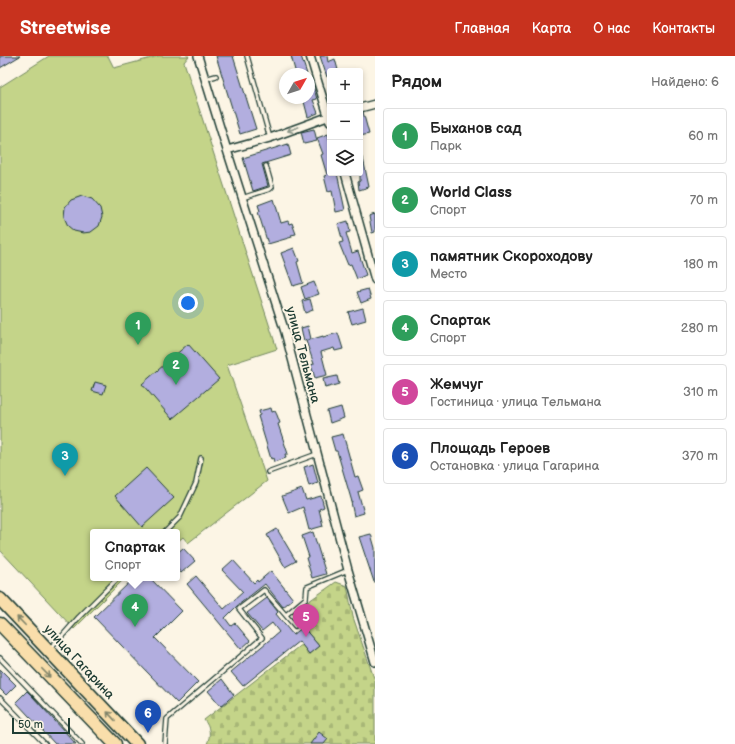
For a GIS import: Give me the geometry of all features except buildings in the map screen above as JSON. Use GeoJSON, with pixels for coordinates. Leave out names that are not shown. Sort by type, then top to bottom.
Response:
{"type":"FeatureCollection","features":[{"type":"Feature","properties":{"kind":"main road","name":"улица Гагарина"},"geometry":{"type":"LineString","coordinates":[[0,599],[137,744]]}},
{"type":"Feature","properties":{"kind":"main road"},"geometry":{"type":"LineString","coordinates":[[0,624],[115,744]]}},
{"type":"Feature","properties":{"kind":"street","name":"улица Тельмана"},"geometry":{"type":"LineString","coordinates":[[198,56],[226,150],[285,332],[348,570],[375,662]]}},
{"type":"Feature","properties":{"kind":"street"},"geometry":{"type":"LineString","coordinates":[[310,56],[327,109]]}},
{"type":"Feature","properties":{"kind":"street"},"geometry":{"type":"LineString","coordinates":[[363,107],[375,104]]}},
{"type":"Feature","properties":{"kind":"street"},"geometry":{"type":"LineString","coordinates":[[226,150],[270,138],[327,119]]}},
{"type":"Feature","properties":{"kind":"street"},"geometry":{"type":"LineString","coordinates":[[346,176],[375,280]]}},
{"type":"Feature","properties":{"kind":"lane"},"geometry":{"type":"LineString","coordinates":[[247,56],[270,138]]}},
{"type":"Feature","properties":{"kind":"lane"},"geometry":{"type":"LineString","coordinates":[[205,79],[216,76]]}},
{"type":"Feature","properties":{"kind":"lane"},"geometry":{"type":"LineString","coordinates":[[242,198],[272,187],[266,166]]}},
{"type":"Feature","properties":{"kind":"lane"},"geometry":{"type":"LineString","coordinates":[[268,472],[317,454]]}},
{"type":"Feature","properties":{"kind":"lane"},"geometry":{"type":"LineString","coordinates":[[168,529],[180,517],[196,483],[201,458]]}},
{"type":"Feature","properties":{"kind":"lane"},"geometry":{"type":"LineString","coordinates":[[286,615],[306,598],[307,587],[348,570]]}},
{"type":"Feature","properties":{"kind":"lane"},"geometry":{"type":"LineString","coordinates":[[48,650],[115,581]]}},
{"type":"Feature","properties":{"kind":"lane"},"geometry":{"type":"LineString","coordinates":[[165,744],[166,719],[262,638],[240,609],[264,590],[295,626]]}},
{"type":"Feature","properties":{"kind":"lane"},"geometry":{"type":"LineString","coordinates":[[0,658],[82,744]]}},
{"type":"Feature","properties":{"kind":"lane"},"geometry":{"type":"LineString","coordinates":[[0,698],[45,744]]}},
{"type":"Feature","properties":{"kind":"green space"},"geometry":{"type":"Polygon","coordinates":[[[49,56],[108,56],[114,68],[159,56],[189,56],[184,62],[277,349],[227,365],[267,481],[188,543],[183,537],[180,540],[180,529],[90,529],[90,581],[122,581],[74,629],[0,550],[0,87],[49,56]]]}},
{"type":"Feature","properties":{"kind":"green space"},"geometry":{"type":"Polygon","coordinates":[[[336,582],[347,586],[353,617],[375,681],[375,744],[207,744],[209,731],[208,725],[204,720],[302,644],[309,654],[319,646],[292,613],[336,582]]]}},
{"type":"Feature","properties":{"kind":"place","name":"Быханов сад"},"geometry":{"type":"Point","coordinates":[138,345]}},
{"type":"Feature","properties":{"kind":"place","name":"World Class"},"geometry":{"type":"Point","coordinates":[176,385]}},
{"type":"Feature","properties":{"kind":"place","name":"памятник Скороходову"},"geometry":{"type":"Point","coordinates":[65,476]}},
{"type":"Feature","properties":{"kind":"place","name":"Спартак"},"geometry":{"type":"Point","coordinates":[135,627]}},
{"type":"Feature","properties":{"kind":"place","name":"Жемчуг"},"geometry":{"type":"Point","coordinates":[306,637]}},
{"type":"Feature","properties":{"kind":"place","name":"Площадь Героев"},"geometry":{"type":"Point","coordinates":[148,733]}}]}
